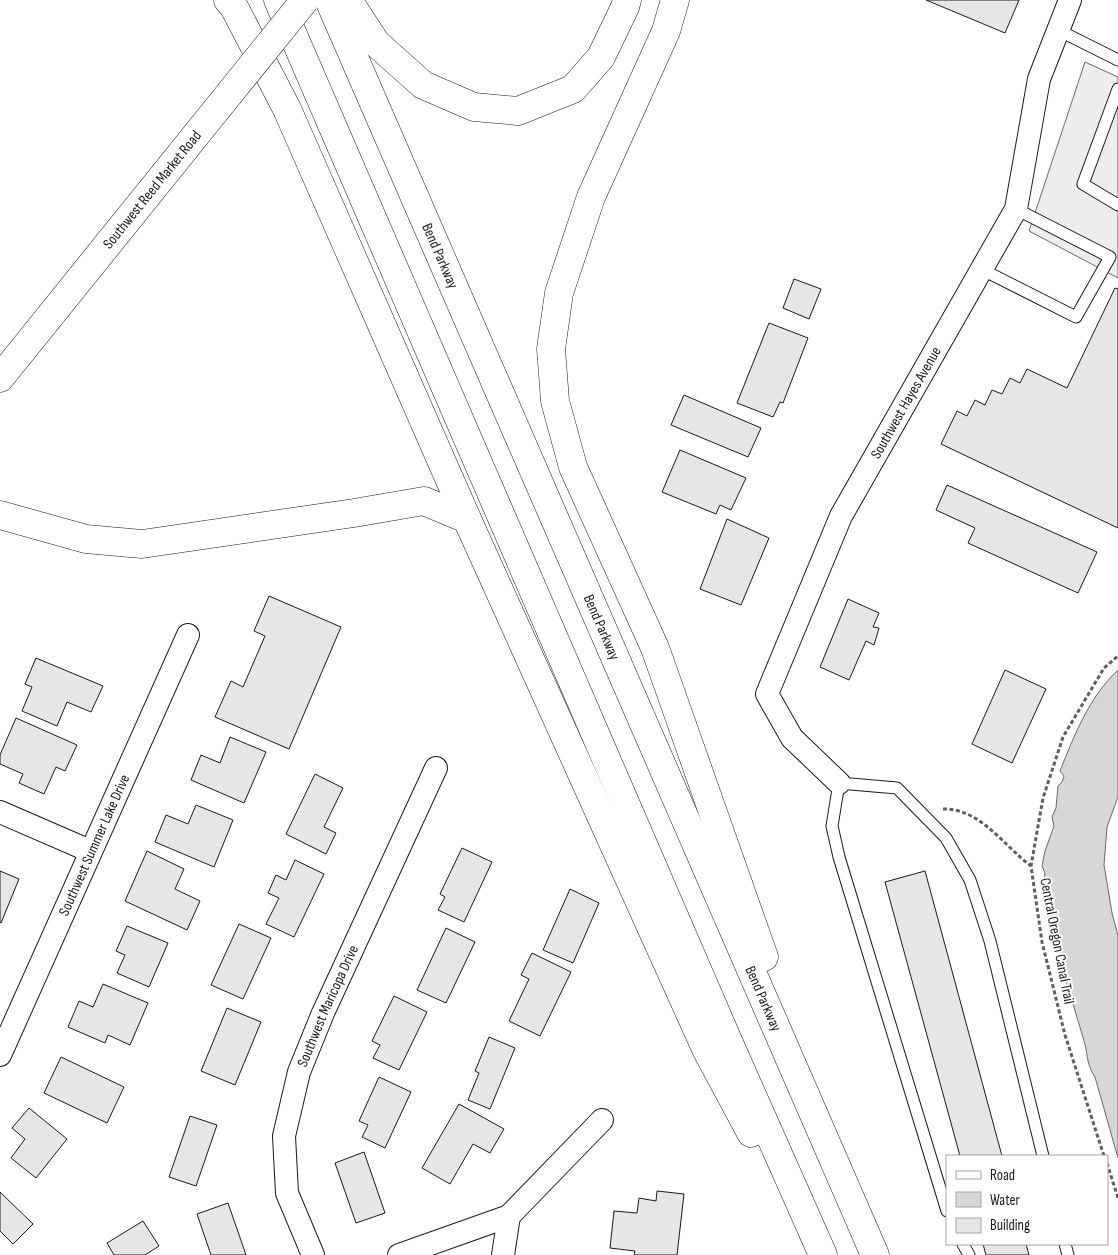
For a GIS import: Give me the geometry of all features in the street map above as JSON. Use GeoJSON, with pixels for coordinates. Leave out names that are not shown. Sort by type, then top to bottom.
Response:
{"type":"FeatureCollection","features":[{"type":"Feature","properties":{"kind":"main road"},"geometry":{"type":"LineString","coordinates":[[228,0],[234,7],[287,108],[467,519],[707,1051],[817,1255]]}},
{"type":"Feature","properties":{"kind":"main road"},"geometry":{"type":"LineString","coordinates":[[278,0],[721,1025],[823,1255]]}},
{"type":"Feature","properties":{"kind":"main road","name":"Southwest Reed Market Road"},"geometry":{"type":"LineString","coordinates":[[0,378],[305,0]]}},
{"type":"Feature","properties":{"kind":"main road","name":"Bend Parkway"},"geometry":{"type":"LineString","coordinates":[[329,0],[875,1255]]}},
{"type":"Feature","properties":{"kind":"main road"},"geometry":{"type":"LineString","coordinates":[[348,0],[376,43],[424,85],[474,108],[518,111],[573,89],[601,57],[625,8],[627,0]]}},
{"type":"Feature","properties":{"kind":"main road"},"geometry":{"type":"LineString","coordinates":[[675,0],[666,31],[591,197],[559,293],[551,348],[555,401],[573,467],[655,648],[842,1180]]}},
{"type":"Feature","properties":{"kind":"main road"},"geometry":{"type":"LineString","coordinates":[[0,515],[86,539],[142,544],[424,501],[467,519]]}},
{"type":"Feature","properties":{"kind":"street","name":"Southwest Hayes Avenue"},"geometry":{"type":"LineString","coordinates":[[839,783],[792,738],[767,694],[840,516],[1016,209],[1039,79],[1070,0]]}},
{"type":"Feature","properties":{"kind":"street","name":"Southwest Summer Lake Drive"},"geometry":{"type":"LineString","coordinates":[[0,1055],[188,635]]}},
{"type":"Feature","properties":{"kind":"street","name":"Southwest Maricopa Drive"},"geometry":{"type":"LineString","coordinates":[[313,1255],[287,1193],[284,1136],[299,1072],[323,1013],[436,768]]}},
{"type":"Feature","properties":{"kind":"street"},"geometry":{"type":"LineString","coordinates":[[0,812],[90,851]]}},
{"type":"Feature","properties":{"kind":"street"},"geometry":{"type":"LineString","coordinates":[[399,1255],[509,1216],[602,1120]]}},
{"type":"Feature","properties":{"kind":"street"},"geometry":{"type":"LineString","coordinates":[[503,1255],[509,1216]]}},
{"type":"Feature","properties":{"kind":"lane"},"geometry":{"type":"LineString","coordinates":[[1058,30],[1118,60]]}},
{"type":"Feature","properties":{"kind":"lane"},"geometry":{"type":"LineString","coordinates":[[1118,90],[1083,184],[1118,205]]}},
{"type":"Feature","properties":{"kind":"lane"},"geometry":{"type":"LineString","coordinates":[[982,269],[1076,317],[1114,259],[1016,209]]}},
{"type":"Feature","properties":{"kind":"lane"},"geometry":{"type":"LineString","coordinates":[[946,1208],[839,857],[832,826],[839,783],[897,788],[946,838],[970,880],[990,941],[1043,1155]]}},
{"type":"Feature","properties":{"kind":"path","name":"Central Oregon Canal Trail"},"geometry":{"type":"LineString","coordinates":[[1104,1155],[1065,1035],[1042,942],[1030,866],[1043,798],[1063,736],[1104,668],[1118,656]]}},
{"type":"Feature","properties":{"kind":"path"},"geometry":{"type":"LineString","coordinates":[[920,812],[954,809],[978,820],[989,827],[1017,856],[1030,866]]}},
{"type":"Feature","properties":{"kind":"path"},"geometry":{"type":"LineString","coordinates":[[1108,1166],[1118,1198]]}},
{"type":"Feature","properties":{"kind":"shaded area"},"geometry":{"type":"Polygon","coordinates":[[[1085,62],[1118,77],[1118,278],[1029,231],[1085,62]]]}},
{"type":"Feature","properties":{"kind":"water"},"geometry":{"type":"Polygon","coordinates":[[[1118,670],[1118,797],[1107,827],[1104,865],[1118,936],[1118,1158],[1095,1077],[1089,1065],[1085,1044],[1052,934],[1043,890],[1045,873],[1042,866],[1054,826],[1052,817],[1056,808],[1058,786],[1064,776],[1060,771],[1083,718],[1099,692],[1118,670]]]}},
{"type":"Feature","properties":{"kind":"building"},"geometry":{"type":"Polygon","coordinates":[[[926,0],[1019,0],[1005,33],[926,0]]]}},
{"type":"Feature","properties":{"kind":"building"},"geometry":{"type":"Polygon","coordinates":[[[794,279],[821,289],[809,319],[783,308],[794,279]]]}},
{"type":"Feature","properties":{"kind":"building"},"geometry":{"type":"Polygon","coordinates":[[[1115,288],[1118,289],[1118,528],[941,444],[957,411],[967,416],[975,400],[985,405],[992,390],[1002,394],[1010,378],[1020,383],[1027,369],[1067,388],[1115,288]]]}},
{"type":"Feature","properties":{"kind":"building"},"geometry":{"type":"Polygon","coordinates":[[[769,323],[808,338],[783,403],[780,402],[773,417],[737,403],[769,323]]]}},
{"type":"Feature","properties":{"kind":"building"},"geometry":{"type":"Polygon","coordinates":[[[684,395],[761,428],[748,457],[671,425],[684,395]]]}},
{"type":"Feature","properties":{"kind":"building"},"geometry":{"type":"Polygon","coordinates":[[[680,450],[746,478],[731,510],[720,505],[716,514],[662,492],[680,450]]]}},
{"type":"Feature","properties":{"kind":"building"},"geometry":{"type":"Polygon","coordinates":[[[947,485],[1097,552],[1078,593],[968,543],[975,528],[936,510],[947,485]]]}},
{"type":"Feature","properties":{"kind":"building"},"geometry":{"type":"Polygon","coordinates":[[[727,519],[769,538],[741,605],[700,589],[727,519]]]}},
{"type":"Feature","properties":{"kind":"building"},"geometry":{"type":"Polygon","coordinates":[[[269,596],[341,627],[289,749],[215,717],[231,681],[243,687],[265,636],[254,631],[269,596]]]}},
{"type":"Feature","properties":{"kind":"building"},"geometry":{"type":"Polygon","coordinates":[[[848,599],[879,613],[873,627],[879,628],[874,645],[866,641],[849,680],[820,667],[848,599]]]}},
{"type":"Feature","properties":{"kind":"building"},"geometry":{"type":"Polygon","coordinates":[[[36,658],[103,686],[91,712],[67,702],[57,726],[22,711],[32,687],[25,684],[36,658]]]}},
{"type":"Feature","properties":{"kind":"building"},"geometry":{"type":"Polygon","coordinates":[[[1005,670],[1046,689],[1012,763],[972,744],[1005,670]]]}},
{"type":"Feature","properties":{"kind":"building"},"geometry":{"type":"Polygon","coordinates":[[[16,718],[77,745],[65,771],[56,767],[44,794],[19,783],[23,774],[0,764],[0,755],[16,718]]]}},
{"type":"Feature","properties":{"kind":"building"},"geometry":{"type":"Polygon","coordinates":[[[230,737],[266,752],[244,803],[191,780],[201,755],[220,763],[230,737]]]}},
{"type":"Feature","properties":{"kind":"building"},"geometry":{"type":"Polygon","coordinates":[[[315,774],[343,788],[324,827],[336,833],[326,854],[286,834],[315,774]]]}},
{"type":"Feature","properties":{"kind":"building"},"geometry":{"type":"Polygon","coordinates":[[[196,805],[233,820],[214,867],[155,842],[166,815],[188,824],[196,805]]]}},
{"type":"Feature","properties":{"kind":"building"},"geometry":{"type":"Polygon","coordinates":[[[462,848],[492,862],[464,922],[438,910],[445,897],[440,894],[462,848]]]}},
{"type":"Feature","properties":{"kind":"building"},"geometry":{"type":"Polygon","coordinates":[[[147,851],[184,869],[175,889],[200,901],[187,930],[125,901],[147,851]]]}},
{"type":"Feature","properties":{"kind":"building"},"geometry":{"type":"Polygon","coordinates":[[[295,860],[324,874],[294,937],[266,924],[279,898],[268,893],[276,875],[286,880],[295,860]]]}},
{"type":"Feature","properties":{"kind":"building"},"geometry":{"type":"Polygon","coordinates":[[[0,871],[19,879],[1,923],[0,922],[0,871]]]}},
{"type":"Feature","properties":{"kind":"building"},"geometry":{"type":"Polygon","coordinates":[[[925,871],[1002,1155],[960,1155],[885,882],[925,871]]]}},
{"type":"Feature","properties":{"kind":"building"},"geometry":{"type":"Polygon","coordinates":[[[570,889],[599,903],[573,963],[543,950],[570,889]]]}},
{"type":"Feature","properties":{"kind":"building"},"geometry":{"type":"Polygon","coordinates":[[[239,924],[271,938],[243,999],[211,985],[239,924]]]}},
{"type":"Feature","properties":{"kind":"building"},"geometry":{"type":"Polygon","coordinates":[[[127,926],[168,943],[149,987],[117,973],[125,955],[116,951],[127,926]]]}},
{"type":"Feature","properties":{"kind":"building"},"geometry":{"type":"Polygon","coordinates":[[[446,928],[475,942],[446,1003],[417,990],[446,928]]]}},
{"type":"Feature","properties":{"kind":"building"},"geometry":{"type":"Polygon","coordinates":[[[532,953],[571,972],[540,1036],[509,1021],[529,979],[521,975],[532,953]]]}},
{"type":"Feature","properties":{"kind":"building"},"geometry":{"type":"Polygon","coordinates":[[[103,984],[148,1003],[130,1045],[108,1035],[105,1043],[68,1027],[79,1001],[93,1007],[103,984]]]}},
{"type":"Feature","properties":{"kind":"building"},"geometry":{"type":"Polygon","coordinates":[[[394,996],[427,1012],[399,1070],[373,1058],[380,1045],[372,1041],[394,996]]]}},
{"type":"Feature","properties":{"kind":"building"},"geometry":{"type":"Polygon","coordinates":[[[227,1008],[261,1022],[235,1085],[201,1071],[227,1008]]]}},
{"type":"Feature","properties":{"kind":"building"},"geometry":{"type":"Polygon","coordinates":[[[489,1037],[515,1048],[490,1109],[468,1100],[479,1073],[475,1071],[489,1037]]]}},
{"type":"Feature","properties":{"kind":"building"},"geometry":{"type":"Polygon","coordinates":[[[61,1057],[124,1087],[107,1123],[44,1093],[61,1057]]]}},
{"type":"Feature","properties":{"kind":"building"},"geometry":{"type":"Polygon","coordinates":[[[379,1077],[411,1092],[385,1148],[362,1137],[368,1125],[359,1121],[379,1077]]]}},
{"type":"Feature","properties":{"kind":"building"},"geometry":{"type":"Polygon","coordinates":[[[459,1104],[504,1129],[490,1153],[473,1144],[450,1184],[422,1168],[459,1104]]]}},
{"type":"Feature","properties":{"kind":"building"},"geometry":{"type":"Polygon","coordinates":[[[29,1108],[67,1139],[36,1178],[11,1158],[25,1139],[12,1128],[29,1108]]]}},
{"type":"Feature","properties":{"kind":"building"},"geometry":{"type":"Polygon","coordinates":[[[190,1116],[217,1125],[196,1186],[169,1177],[190,1116]]]}},
{"type":"Feature","properties":{"kind":"building"},"geometry":{"type":"Polygon","coordinates":[[[364,1152],[385,1213],[356,1223],[335,1163],[364,1152]]]}},
{"type":"Feature","properties":{"kind":"building"},"geometry":{"type":"Polygon","coordinates":[[[657,1191],[684,1194],[677,1255],[634,1255],[635,1251],[610,1248],[614,1211],[637,1213],[639,1198],[656,1201],[657,1191]]]}},
{"type":"Feature","properties":{"kind":"building"},"geometry":{"type":"Polygon","coordinates":[[[0,1192],[33,1224],[13,1244],[0,1231],[0,1192]]]}},
{"type":"Feature","properties":{"kind":"building"},"geometry":{"type":"Polygon","coordinates":[[[228,1203],[246,1255],[211,1255],[197,1214],[228,1203]]]}},
{"type":"Feature","properties":{"kind":"building"},"geometry":{"type":"Polygon","coordinates":[[[143,1221],[159,1246],[145,1255],[114,1255],[107,1243],[143,1221]]]}},
{"type":"Feature","properties":{"kind":"building"},"geometry":{"type":"Polygon","coordinates":[[[983,1245],[1026,1245],[1029,1255],[986,1255],[983,1245]]]}}]}
